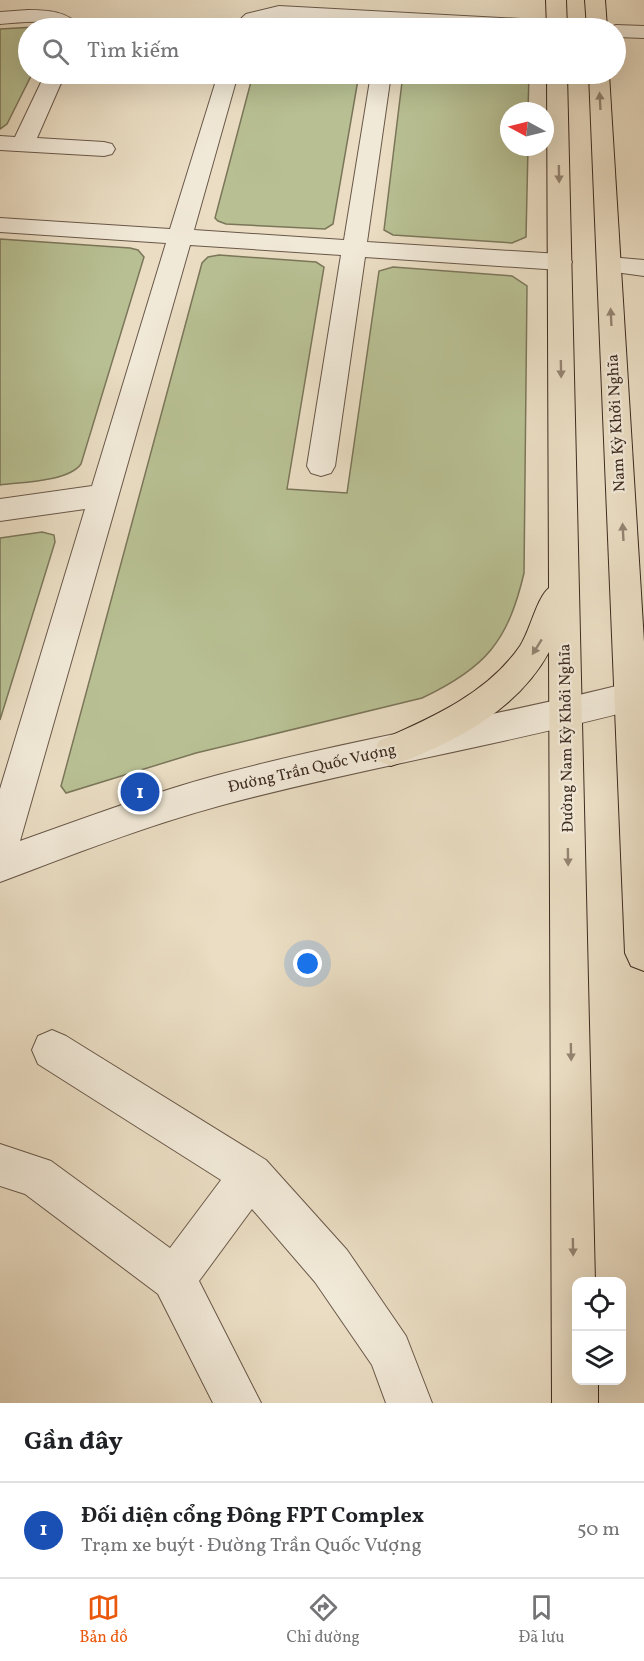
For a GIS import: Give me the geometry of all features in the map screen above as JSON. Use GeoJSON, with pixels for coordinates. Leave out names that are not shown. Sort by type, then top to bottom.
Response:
{"type":"FeatureCollection","features":[{"type":"Feature","properties":{"kind":"main road"},"geometry":{"type":"LineString","coordinates":[[556,0],[557,18]]}},
{"type":"Feature","properties":{"kind":"main road"},"geometry":{"type":"LineString","coordinates":[[595,0],[596,18]]}},
{"type":"Feature","properties":{"kind":"main road","name":"Đường Nam Kỳ Khởi Nghĩa"},"geometry":{"type":"LineString","coordinates":[[557,84],[575,1403]]}},
{"type":"Feature","properties":{"kind":"main road","name":"Nam Kỳ Khởi Nghĩa"},"geometry":{"type":"LineString","coordinates":[[600,84],[625,571],[637,695],[644,953]]}},
{"type":"Feature","properties":{"kind":"main road"},"geometry":{"type":"LineString","coordinates":[[625,571],[635,588],[644,597]]}},
{"type":"Feature","properties":{"kind":"main road"},"geometry":{"type":"LineString","coordinates":[[391,751],[455,722],[486,702],[511,681],[528,662],[541,640],[564,573]]}},
{"type":"Feature","properties":{"kind":"street"},"geometry":{"type":"LineString","coordinates":[[254,18],[279,12],[338,18]]}},
{"type":"Feature","properties":{"kind":"street"},"geometry":{"type":"LineString","coordinates":[[0,18],[50,18]]}},
{"type":"Feature","properties":{"kind":"street"},"geometry":{"type":"LineString","coordinates":[[626,31],[644,32]]}},
{"type":"Feature","properties":{"kind":"street"},"geometry":{"type":"LineString","coordinates":[[23,144],[50,84]]}},
{"type":"Feature","properties":{"kind":"street"},"geometry":{"type":"LineString","coordinates":[[0,848],[225,84]]}},
{"type":"Feature","properties":{"kind":"street"},"geometry":{"type":"LineString","coordinates":[[321,466],[379,84]]}},
{"type":"Feature","properties":{"kind":"street"},"geometry":{"type":"LineString","coordinates":[[0,143],[104,149]]}},
{"type":"Feature","properties":{"kind":"street"},"geometry":{"type":"LineString","coordinates":[[0,225],[560,262]]}},
{"type":"Feature","properties":{"kind":"street"},"geometry":{"type":"LineString","coordinates":[[609,266],[644,268]]}},
{"type":"Feature","properties":{"kind":"street"},"geometry":{"type":"LineString","coordinates":[[0,510],[105,495]]}},
{"type":"Feature","properties":{"kind":"street","name":"Đường Trần Quốc Vượng"},"geometry":{"type":"LineString","coordinates":[[0,865],[88,833],[217,791],[567,714],[637,695]]}},
{"type":"Feature","properties":{"kind":"street"},"geometry":{"type":"LineString","coordinates":[[52,1050],[251,1175],[331,1266],[390,1352],[410,1403]]}},
{"type":"Feature","properties":{"kind":"street"},"geometry":{"type":"LineString","coordinates":[[0,1165],[36,1176],[174,1278],[238,1403]]}},
{"type":"Feature","properties":{"kind":"street"},"geometry":{"type":"LineString","coordinates":[[174,1278],[251,1175]]}},
{"type":"Feature","properties":{"kind":"green space"},"geometry":{"type":"Polygon","coordinates":[[[18,28],[18,84],[27,84],[7,124],[0,129],[0,29],[18,28]]]}},
{"type":"Feature","properties":{"kind":"green space"},"geometry":{"type":"Polygon","coordinates":[[[250,84],[357,84],[333,224],[325,229],[226,224],[215,218],[250,84]]]}},
{"type":"Feature","properties":{"kind":"green space"},"geometry":{"type":"Polygon","coordinates":[[[402,84],[529,84],[528,102],[500,102],[500,156],[528,156],[526,237],[512,243],[393,235],[384,230],[402,84]]]}},
{"type":"Feature","properties":{"kind":"green space"},"geometry":{"type":"Polygon","coordinates":[[[0,239],[130,248],[138,250],[144,257],[81,464],[75,470],[55,478],[0,485],[0,239]]]}},
{"type":"Feature","properties":{"kind":"green space"},"geometry":{"type":"Polygon","coordinates":[[[219,255],[316,262],[324,267],[287,489],[347,493],[379,271],[393,267],[512,276],[527,286],[524,573],[518,597],[502,635],[491,650],[463,675],[422,698],[196,753],[66,793],[61,786],[202,263],[208,257],[219,255]]]}},
{"type":"Feature","properties":{"kind":"green space"},"geometry":{"type":"Polygon","coordinates":[[[42,532],[54,535],[55,542],[0,720],[0,538],[42,532]]]}},
{"type":"Feature","properties":{"kind":"place","name":"Đối diện cổng Đông FPT Complex"},"geometry":{"type":"Point","coordinates":[140,792]}}]}
